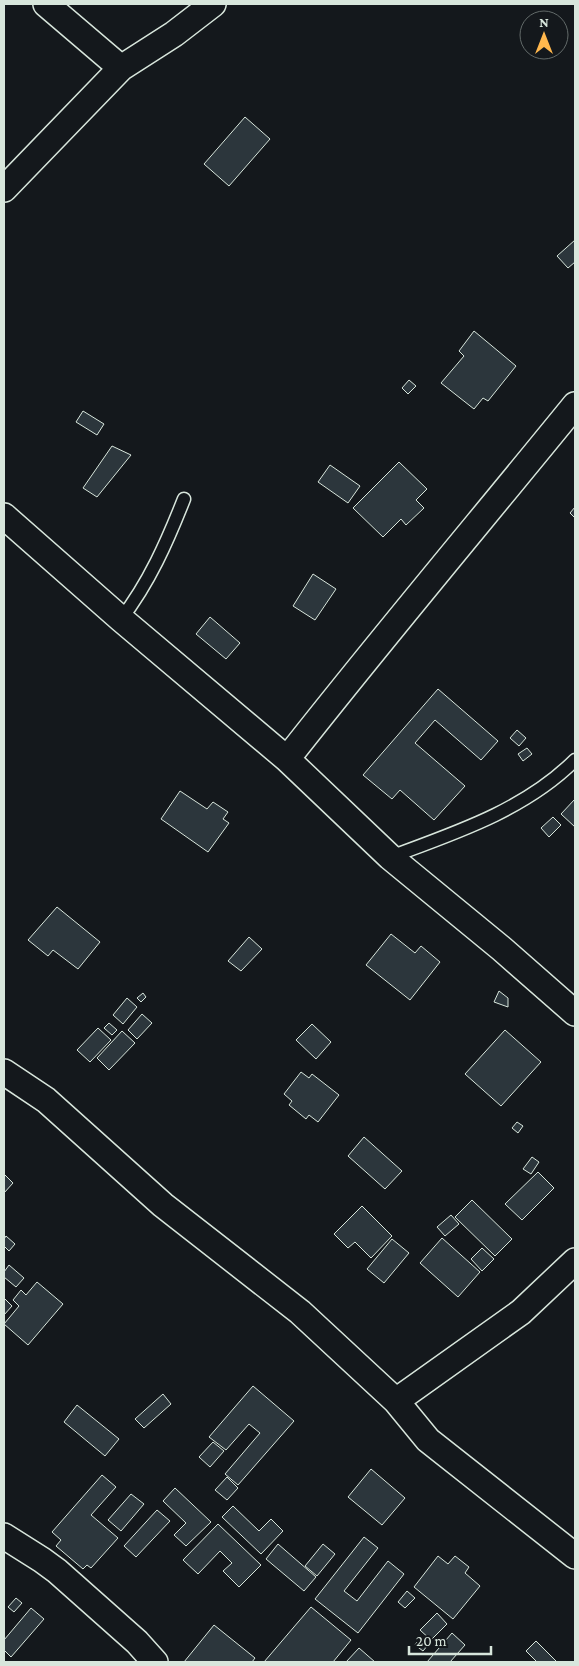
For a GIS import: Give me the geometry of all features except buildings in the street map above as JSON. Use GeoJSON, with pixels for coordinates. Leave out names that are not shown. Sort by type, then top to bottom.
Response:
{"type":"FeatureCollection","features":[{"type":"Feature","properties":{"kind":"street"},"geometry":{"type":"LineString","coordinates":[[46,4],[121,68]]}},
{"type":"Feature","properties":{"kind":"street"},"geometry":{"type":"LineString","coordinates":[[4,188],[121,68],[174,34],[212,4]]}},
{"type":"Feature","properties":{"kind":"street"},"geometry":{"type":"LineString","coordinates":[[287,758],[414,599],[575,405]]}},
{"type":"Feature","properties":{"kind":"street"},"geometry":{"type":"LineString","coordinates":[[4,516],[121,619],[287,758],[390,857],[502,949],[575,1013]]}},
{"type":"Feature","properties":{"kind":"street"},"geometry":{"type":"LineString","coordinates":[[4,1072],[46,1100],[163,1205],[300,1312],[396,1401],[428,1440],[575,1556]]}},
{"type":"Feature","properties":{"kind":"street"},"geometry":{"type":"LineString","coordinates":[[396,1401],[521,1312],[575,1261]]}},
{"type":"Feature","properties":{"kind":"street"},"geometry":{"type":"LineString","coordinates":[[4,1536],[57,1572],[137,1642],[155,1662]]}},
{"type":"Feature","properties":{"kind":"lane"},"geometry":{"type":"LineString","coordinates":[[121,619],[149,578],[184,500]]}},
{"type":"Feature","properties":{"kind":"lane"},"geometry":{"type":"LineString","coordinates":[[390,857],[478,824],[516,804],[565,770],[575,760]]}}]}
